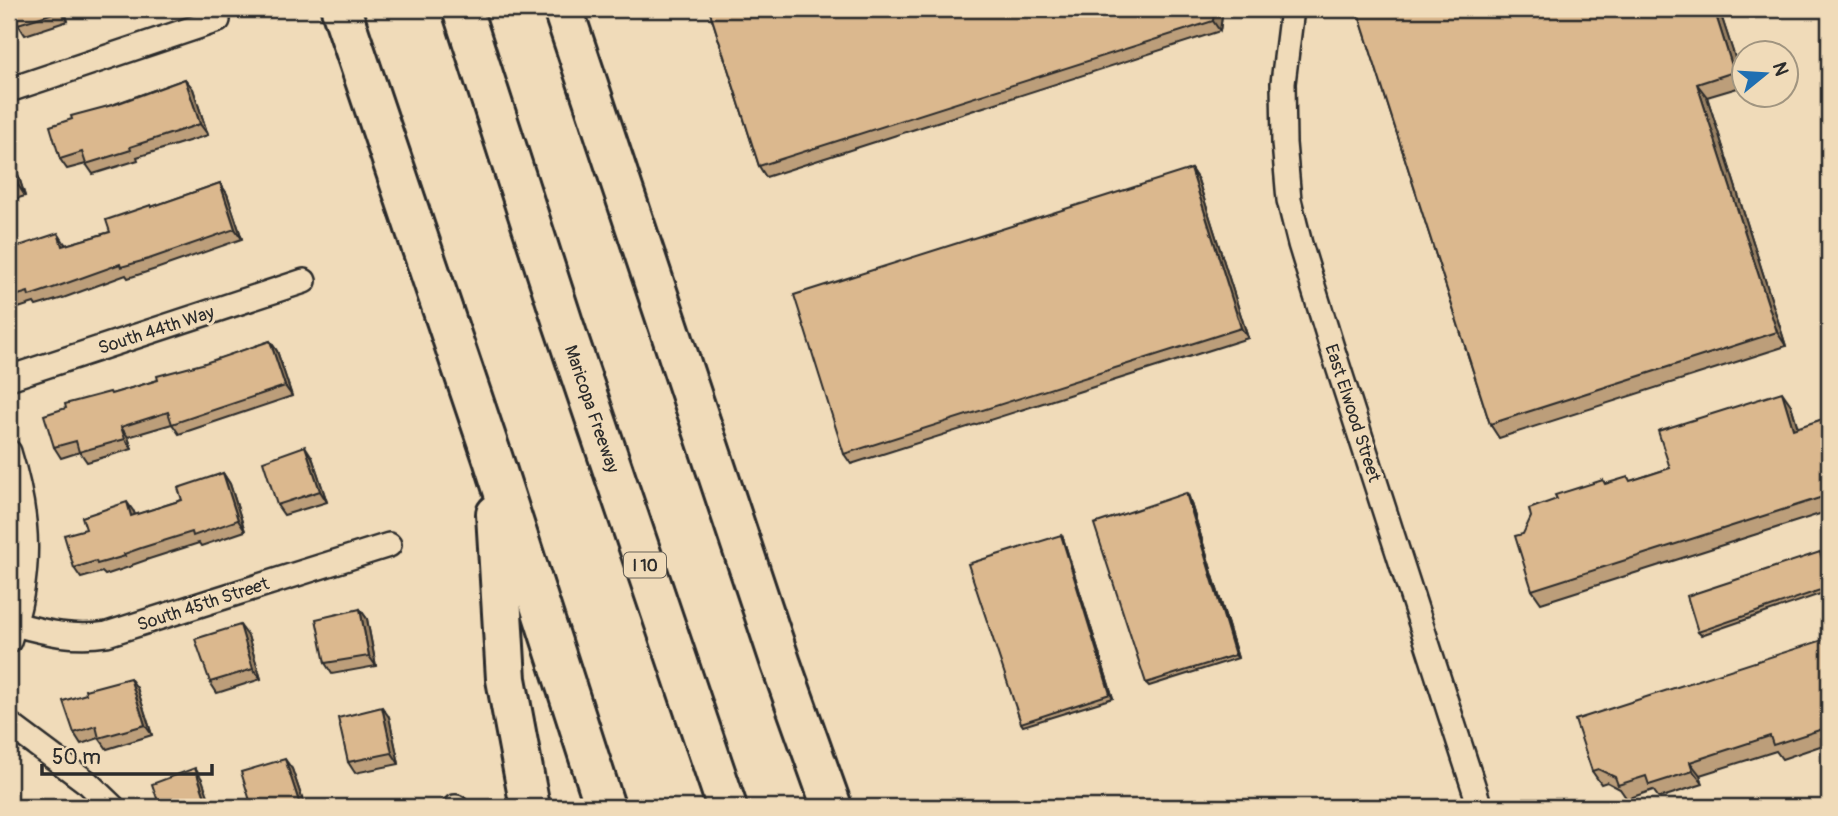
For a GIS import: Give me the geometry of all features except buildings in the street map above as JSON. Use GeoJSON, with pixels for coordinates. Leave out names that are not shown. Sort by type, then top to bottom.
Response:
{"type":"FeatureCollection","features":[{"type":"Feature","properties":{"kind":"highway"},"geometry":{"type":"LineString","coordinates":[[341,9],[493,459],[605,807]]}},
{"type":"Feature","properties":{"kind":"highway","name":"Maricopa Freeway"},"geometry":{"type":"LineString","coordinates":[[462,9],[563,323],[727,807]]}},
{"type":"Feature","properties":{"kind":"highway"},"geometry":{"type":"LineString","coordinates":[[563,9],[776,651],[832,807]]}},
{"type":"Feature","properties":{"kind":"highway"},"geometry":{"type":"LineString","coordinates":[[493,459],[506,679],[530,807]]}},
{"type":"Feature","properties":{"kind":"street","name":"East Elwood Street"},"geometry":{"type":"LineString","coordinates":[[1292,9],[1283,83],[1283,143],[1289,200],[1333,351],[1480,807]]}},
{"type":"Feature","properties":{"kind":"street"},"geometry":{"type":"LineString","coordinates":[[9,90],[218,20]]}},
{"type":"Feature","properties":{"kind":"street","name":"South 44th Way"},"geometry":{"type":"LineString","coordinates":[[9,379],[304,281]]}},
{"type":"Feature","properties":{"kind":"street"},"geometry":{"type":"LineString","coordinates":[[9,452],[22,494],[27,534],[24,579],[12,633]]}},
{"type":"Feature","properties":{"kind":"street","name":"South 45th Street"},"geometry":{"type":"LineString","coordinates":[[12,633],[71,637],[107,635],[389,545]]}},
{"type":"Feature","properties":{"kind":"street"},"geometry":{"type":"LineString","coordinates":[[9,724],[89,783],[113,807]]}}]}
